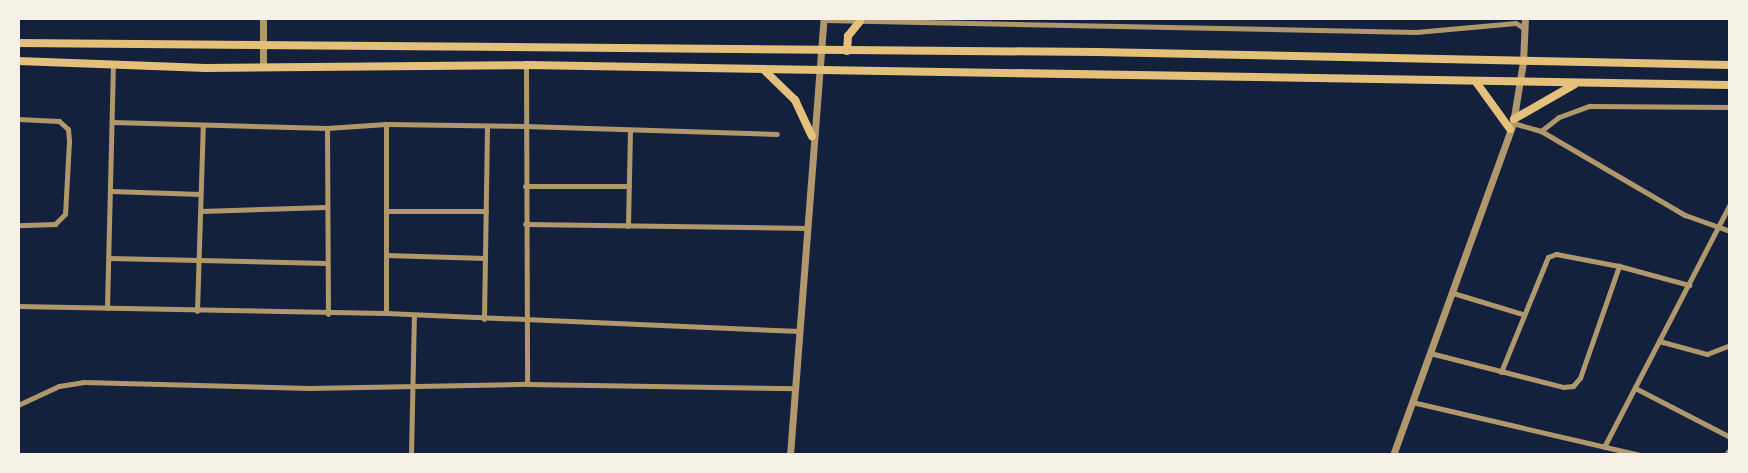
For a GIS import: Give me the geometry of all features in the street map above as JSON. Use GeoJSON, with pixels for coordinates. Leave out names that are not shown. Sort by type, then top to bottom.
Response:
{"type":"FeatureCollection","features":[{"type":"Feature","properties":{"kind":"main road"},"geometry":{"type":"LineString","coordinates":[[847,51],[848,36],[860,21]]}},
{"type":"Feature","properties":{"kind":"main road"},"geometry":{"type":"LineString","coordinates":[[18,43],[1097,52],[1730,65]]}},
{"type":"Feature","properties":{"kind":"main road"},"geometry":{"type":"LineString","coordinates":[[18,62],[263,67],[526,65],[1730,85]]}},
{"type":"Feature","properties":{"kind":"main road"},"geometry":{"type":"LineString","coordinates":[[763,69],[795,100],[812,136]]}},
{"type":"Feature","properties":{"kind":"main road"},"geometry":{"type":"LineString","coordinates":[[1476,82],[1512,124],[1576,83]]}},
{"type":"Feature","properties":{"kind":"street"},"geometry":{"type":"LineString","coordinates":[[263,18],[263,67]]}},
{"type":"Feature","properties":{"kind":"street"},"geometry":{"type":"LineString","coordinates":[[1212,26],[1214,18]]}},
{"type":"Feature","properties":{"kind":"street"},"geometry":{"type":"LineString","coordinates":[[790,455],[812,136],[824,19],[860,21],[1102,20],[1416,32],[1517,23],[1525,18]]}},
{"type":"Feature","properties":{"kind":"street"},"geometry":{"type":"LineString","coordinates":[[1393,455],[1512,124],[1523,62],[1517,23]]}},
{"type":"Feature","properties":{"kind":"street"},"geometry":{"type":"LineString","coordinates":[[107,308],[113,65]]}},
{"type":"Feature","properties":{"kind":"street"},"geometry":{"type":"LineString","coordinates":[[526,65],[525,322],[527,384]]}},
{"type":"Feature","properties":{"kind":"street"},"geometry":{"type":"LineString","coordinates":[[1540,131],[1559,117],[1590,105],[1730,108]]}},
{"type":"Feature","properties":{"kind":"street"},"geometry":{"type":"LineString","coordinates":[[18,119],[59,121],[68,129],[69,141],[64,214],[55,224],[18,225]]}},
{"type":"Feature","properties":{"kind":"street"},"geometry":{"type":"LineString","coordinates":[[112,122],[327,128],[386,124],[525,126],[777,134]]}},
{"type":"Feature","properties":{"kind":"street"},"geometry":{"type":"LineString","coordinates":[[386,124],[386,314]]}},
{"type":"Feature","properties":{"kind":"street"},"geometry":{"type":"LineString","coordinates":[[1512,124],[1540,131],[1654,200],[1730,231]]}},
{"type":"Feature","properties":{"kind":"street"},"geometry":{"type":"LineString","coordinates":[[197,311],[203,126]]}},
{"type":"Feature","properties":{"kind":"street"},"geometry":{"type":"LineString","coordinates":[[484,319],[487,127]]}},
{"type":"Feature","properties":{"kind":"street"},"geometry":{"type":"LineString","coordinates":[[327,128],[328,314]]}},
{"type":"Feature","properties":{"kind":"street"},"geometry":{"type":"LineString","coordinates":[[628,226],[630,129]]}},
{"type":"Feature","properties":{"kind":"street"},"geometry":{"type":"LineString","coordinates":[[525,186],[629,186]]}},
{"type":"Feature","properties":{"kind":"street"},"geometry":{"type":"LineString","coordinates":[[111,191],[200,194]]}},
{"type":"Feature","properties":{"kind":"street"},"geometry":{"type":"LineString","coordinates":[[1604,447],[1730,204]]}},
{"type":"Feature","properties":{"kind":"street"},"geometry":{"type":"LineString","coordinates":[[201,211],[326,207]]}},
{"type":"Feature","properties":{"kind":"street"},"geometry":{"type":"LineString","coordinates":[[386,211],[486,211]]}},
{"type":"Feature","properties":{"kind":"street"},"geometry":{"type":"LineString","coordinates":[[525,224],[807,228]]}},
{"type":"Feature","properties":{"kind":"street"},"geometry":{"type":"LineString","coordinates":[[1501,372],[1522,314],[1548,257],[1556,254],[1619,266],[1689,285]]}},
{"type":"Feature","properties":{"kind":"street"},"geometry":{"type":"LineString","coordinates":[[386,255],[485,258]]}},
{"type":"Feature","properties":{"kind":"street"},"geometry":{"type":"LineString","coordinates":[[109,258],[200,262],[326,263]]}},
{"type":"Feature","properties":{"kind":"street"},"geometry":{"type":"LineString","coordinates":[[1430,353],[1563,387],[1573,386],[1580,378],[1619,266]]}},
{"type":"Feature","properties":{"kind":"street"},"geometry":{"type":"LineString","coordinates":[[1453,293],[1522,314]]}},
{"type":"Feature","properties":{"kind":"street"},"geometry":{"type":"LineString","coordinates":[[18,306],[386,314],[525,322],[800,331]]}},
{"type":"Feature","properties":{"kind":"street"},"geometry":{"type":"LineString","coordinates":[[411,455],[414,315]]}},
{"type":"Feature","properties":{"kind":"street"},"geometry":{"type":"LineString","coordinates":[[1659,341],[1707,354],[1730,345]]}},
{"type":"Feature","properties":{"kind":"street"},"geometry":{"type":"LineString","coordinates":[[18,405],[58,386],[83,382],[309,388],[412,384],[527,384],[796,388]]}},
{"type":"Feature","properties":{"kind":"street"},"geometry":{"type":"LineString","coordinates":[[1635,388],[1730,437]]}},
{"type":"Feature","properties":{"kind":"street"},"geometry":{"type":"LineString","coordinates":[[1412,402],[1639,455]]}},
{"type":"Feature","properties":{"kind":"street"},"geometry":{"type":"LineString","coordinates":[[1726,455],[1730,449]]}}]}
